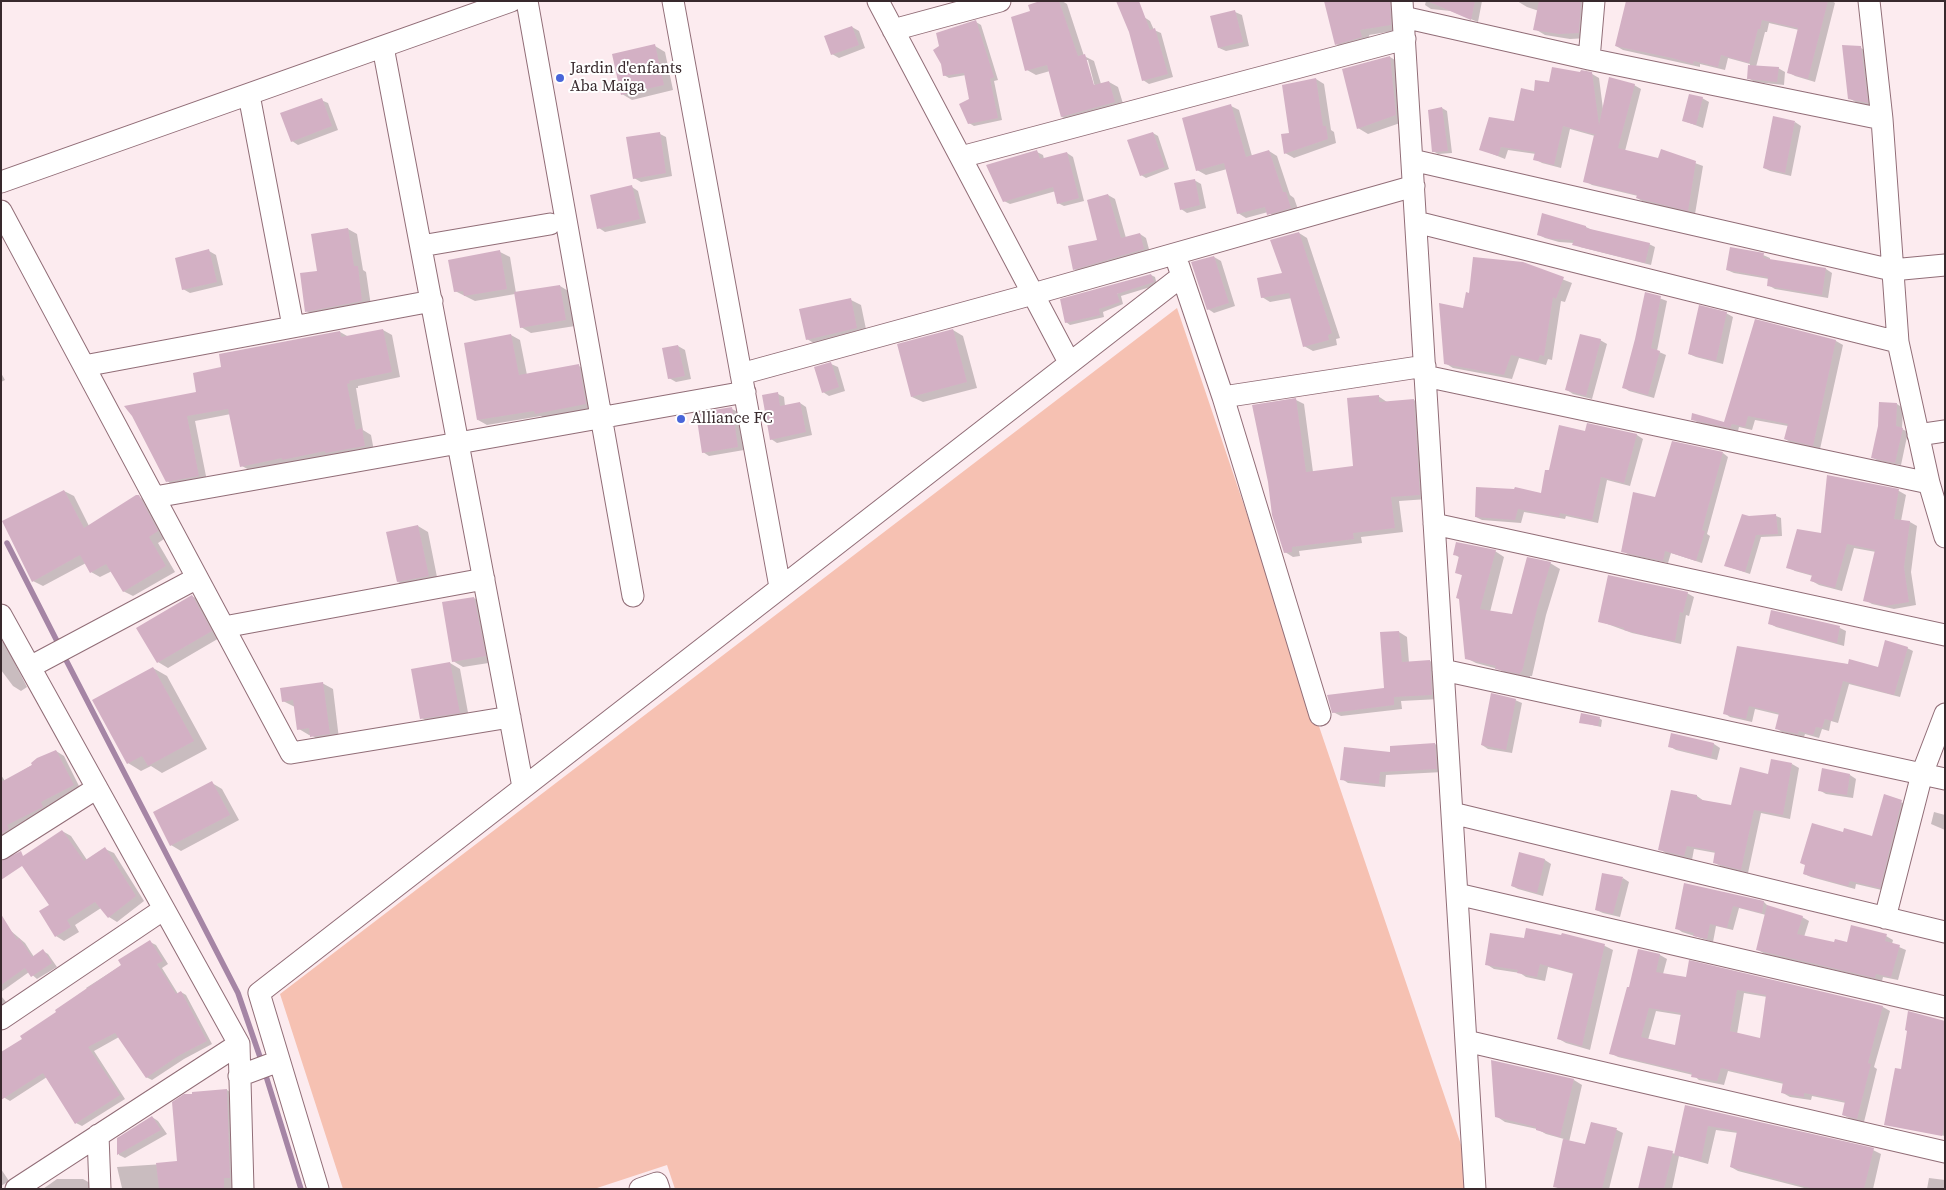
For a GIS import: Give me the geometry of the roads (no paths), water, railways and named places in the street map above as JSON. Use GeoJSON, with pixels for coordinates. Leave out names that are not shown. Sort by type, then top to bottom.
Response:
{"type":"FeatureCollection","features":[{"type":"Feature","properties":{"kind":"street"},"geometry":{"type":"LineString","coordinates":[[1,182],[511,1]]}},
{"type":"Feature","properties":{"kind":"street"},"geometry":{"type":"LineString","coordinates":[[527,1],[633,596]]}},
{"type":"Feature","properties":{"kind":"street"},"geometry":{"type":"LineString","coordinates":[[673,1],[780,587]]}},
{"type":"Feature","properties":{"kind":"street"},"geometry":{"type":"LineString","coordinates":[[878,1],[1069,362]]}},
{"type":"Feature","properties":{"kind":"street"},"geometry":{"type":"LineString","coordinates":[[893,30],[1000,1]]}},
{"type":"Feature","properties":{"kind":"street"},"geometry":{"type":"LineString","coordinates":[[1589,59],[1594,1]]}},
{"type":"Feature","properties":{"kind":"street"},"geometry":{"type":"LineString","coordinates":[[1869,1],[1882,119],[1898,342],[1929,483],[1945,537]]}},
{"type":"Feature","properties":{"kind":"street"},"geometry":{"type":"LineString","coordinates":[[1478,1188],[1466,1041],[1403,9],[1589,59],[1882,119]]}},
{"type":"Feature","properties":{"kind":"street"},"geometry":{"type":"LineString","coordinates":[[961,157],[1405,39]]}},
{"type":"Feature","properties":{"kind":"street"},"geometry":{"type":"LineString","coordinates":[[383,47],[523,787]]}},
{"type":"Feature","properties":{"kind":"street"},"geometry":{"type":"LineString","coordinates":[[249,94],[293,326]]}},
{"type":"Feature","properties":{"kind":"street"},"geometry":{"type":"LineString","coordinates":[[1412,160],[1892,270],[1945,265]]}},
{"type":"Feature","properties":{"kind":"street"},"geometry":{"type":"LineString","coordinates":[[155,497],[601,417],[743,383],[1033,294],[1414,186]]}},
{"type":"Feature","properties":{"kind":"street"},"geometry":{"type":"LineString","coordinates":[[1,211],[291,753],[510,717]]}},
{"type":"Feature","properties":{"kind":"street"},"geometry":{"type":"LineString","coordinates":[[1416,222],[1898,342]]}},
{"type":"Feature","properties":{"kind":"street"},"geometry":{"type":"LineString","coordinates":[[421,246],[550,224]]}},
{"type":"Feature","properties":{"kind":"street"},"geometry":{"type":"LineString","coordinates":[[1175,254],[1223,397],[1320,715]]}},
{"type":"Feature","properties":{"kind":"street"},"geometry":{"type":"LineString","coordinates":[[318,1189],[259,993],[1182,276]]}},
{"type":"Feature","properties":{"kind":"street"},"geometry":{"type":"LineString","coordinates":[[84,366],[432,301]]}},
{"type":"Feature","properties":{"kind":"street"},"geometry":{"type":"LineString","coordinates":[[1223,397],[1425,371],[1929,483]]}},
{"type":"Feature","properties":{"kind":"street"},"geometry":{"type":"LineString","coordinates":[[1918,435],[1945,431]]}},
{"type":"Feature","properties":{"kind":"street"},"geometry":{"type":"LineString","coordinates":[[1434,524],[1945,635]]}},
{"type":"Feature","properties":{"kind":"street"},"geometry":{"type":"LineString","coordinates":[[30,667],[198,578]]}},
{"type":"Feature","properties":{"kind":"street"},"geometry":{"type":"LineString","coordinates":[[224,627],[484,579]]}},
{"type":"Feature","properties":{"kind":"street"},"geometry":{"type":"LineString","coordinates":[[1,615],[238,1044],[243,1189]]}},
{"type":"Feature","properties":{"kind":"street"},"geometry":{"type":"LineString","coordinates":[[1443,670],[1945,780]]}},
{"type":"Feature","properties":{"kind":"street"},"geometry":{"type":"LineString","coordinates":[[1885,918],[1922,774],[1945,714]]}},
{"type":"Feature","properties":{"kind":"street"},"geometry":{"type":"LineString","coordinates":[[1,849],[97,788]]}},
{"type":"Feature","properties":{"kind":"street"},"geometry":{"type":"LineString","coordinates":[[1452,813],[1945,932]]}},
{"type":"Feature","properties":{"kind":"street"},"geometry":{"type":"LineString","coordinates":[[1457,894],[1945,1007]]}},
{"type":"Feature","properties":{"kind":"street"},"geometry":{"type":"LineString","coordinates":[[1,1019],[164,909]]}},
{"type":"Feature","properties":{"kind":"street"},"geometry":{"type":"LineString","coordinates":[[1466,1041],[1945,1152]]}},
{"type":"Feature","properties":{"kind":"street"},"geometry":{"type":"LineString","coordinates":[[16,1189],[238,1044]]}},
{"type":"Feature","properties":{"kind":"street"},"geometry":{"type":"LineString","coordinates":[[239,1076],[280,1061]]}},
{"type":"Feature","properties":{"kind":"street"},"geometry":{"type":"LineString","coordinates":[[98,1135],[100,1189]]}},
{"type":"Feature","properties":{"kind":"street"},"geometry":{"type":"LineString","coordinates":[[640,1189],[657,1183],[659,1189]]}},
{"type":"Feature","properties":{"kind":"waterway"},"geometry":{"type":"LineString","coordinates":[[7,543],[59,645]]}},
{"type":"Feature","properties":{"kind":"waterway"},"geometry":{"type":"LineString","coordinates":[[65,658],[238,993],[260,1057]]}},
{"type":"Feature","properties":{"kind":"waterway"},"geometry":{"type":"LineString","coordinates":[[266,1076],[301,1189]]}},
{"type":"Feature","properties":{"kind":"place","name":"Jardin d'enfants Aba Maïga"},"geometry":{"type":"Point","coordinates":[560,78]}},
{"type":"Feature","properties":{"kind":"place","name":"Alliance FC"},"geometry":{"type":"Point","coordinates":[681,419]}}]}
